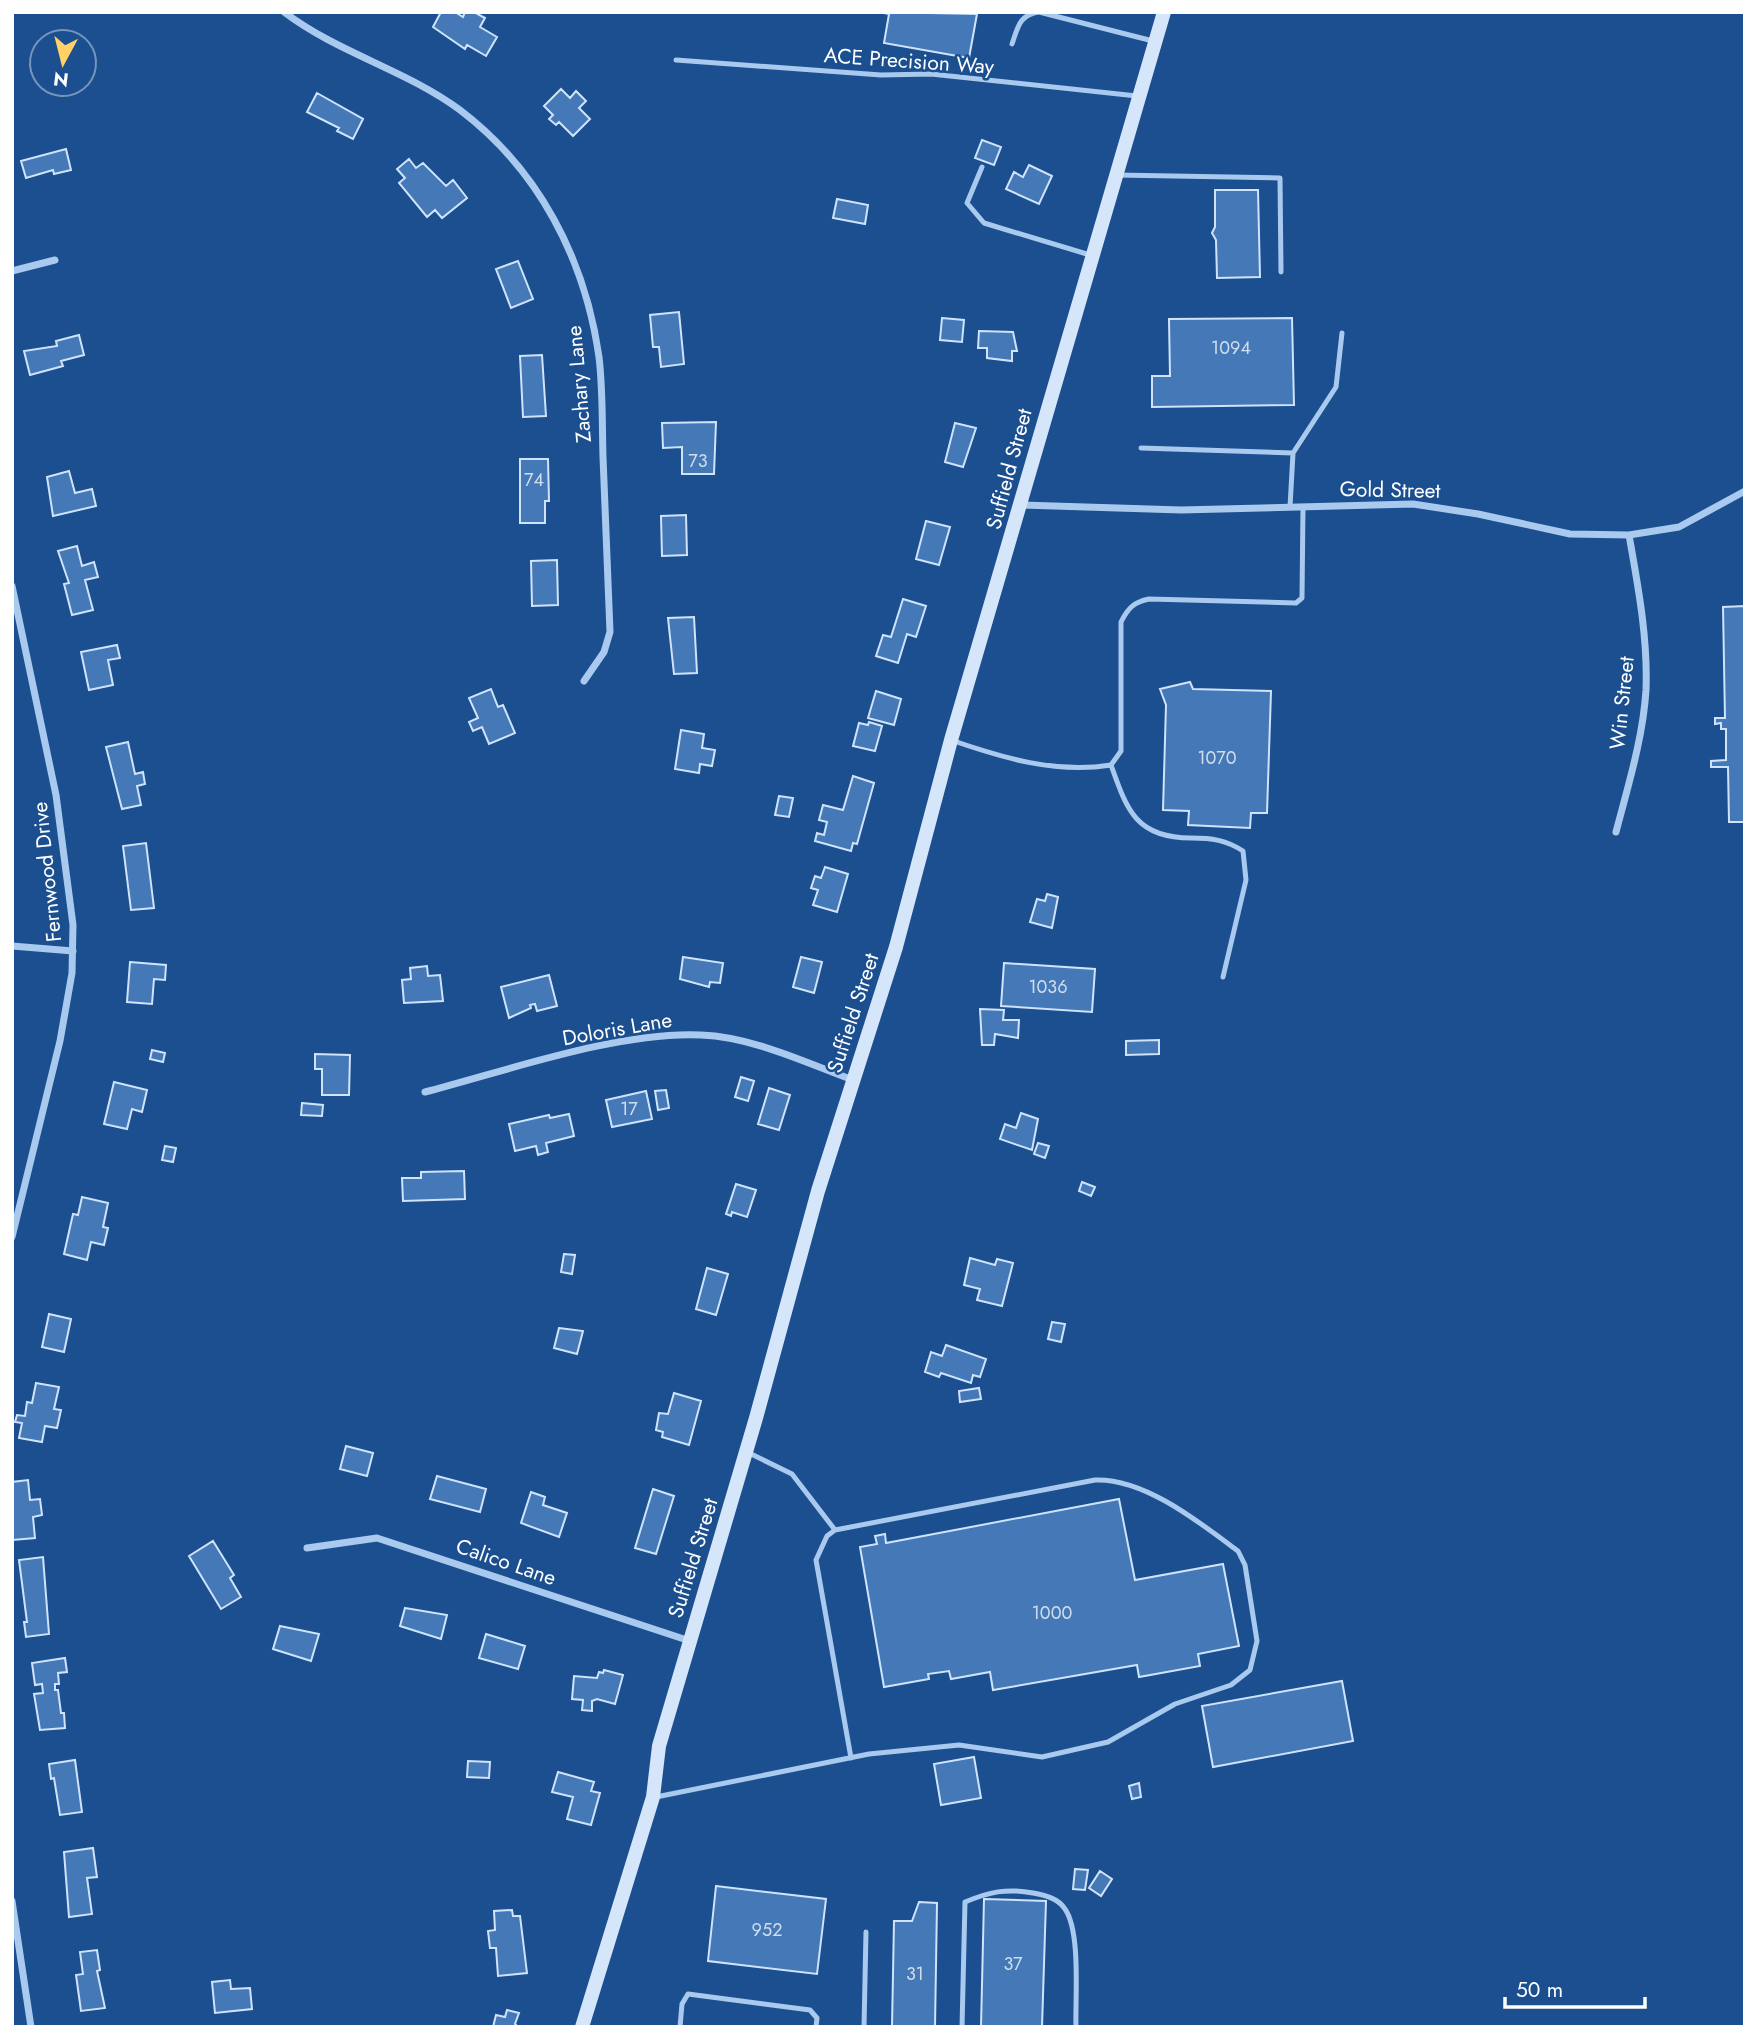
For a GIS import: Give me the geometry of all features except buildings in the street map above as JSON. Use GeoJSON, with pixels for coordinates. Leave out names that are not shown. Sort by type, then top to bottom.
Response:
{"type":"FeatureCollection","features":[{"type":"Feature","properties":{"kind":"main road","name":"Suffield Street"},"geometry":{"type":"LineString","coordinates":[[582,2027],[653,1797],[659,1746],[746,1452],[818,1191],[896,947],[951,740],[1022,505],[1049,401],[1164,12]]}},
{"type":"Feature","properties":{"kind":"street","name":"Zachary Lane"},"geometry":{"type":"LineString","coordinates":[[285,12],[322,36],[423,86],[459,110],[494,139],[523,171],[567,242],[582,281],[599,359],[610,618],[609,642],[584,681]]}},
{"type":"Feature","properties":{"kind":"street"},"geometry":{"type":"LineString","coordinates":[[12,271],[55,260]]}},
{"type":"Feature","properties":{"kind":"street","name":"Gold Street"},"geometry":{"type":"LineString","coordinates":[[1022,505],[1181,510],[1413,504],[1478,514],[1570,534],[1629,535],[1679,527],[1745,491]]}},
{"type":"Feature","properties":{"kind":"street","name":"Win Street"},"geometry":{"type":"LineString","coordinates":[[1616,832],[1638,748],[1646,691],[1645,642],[1629,535]]}},
{"type":"Feature","properties":{"kind":"street","name":"Fernwood Drive"},"geometry":{"type":"LineString","coordinates":[[12,586],[65,846],[72,900],[73,951],[69,995],[52,1082],[12,1237]]}},
{"type":"Feature","properties":{"kind":"street"},"geometry":{"type":"LineString","coordinates":[[12,946],[73,951]]}},
{"type":"Feature","properties":{"kind":"street","name":"Doloris Lane"},"geometry":{"type":"LineString","coordinates":[[425,1092],[576,1052],[664,1034],[703,1035],[761,1046],[854,1080]]}},
{"type":"Feature","properties":{"kind":"street","name":"Calico Lane"},"geometry":{"type":"LineString","coordinates":[[307,1548],[377,1538],[691,1641]]}},
{"type":"Feature","properties":{"kind":"street"},"geometry":{"type":"LineString","coordinates":[[12,1901],[31,2027]]}},
{"type":"Feature","properties":{"kind":"lane"},"geometry":{"type":"LineString","coordinates":[[1012,44],[1020,20],[1027,14],[1039,12],[1156,42]]}},
{"type":"Feature","properties":{"kind":"lane","name":"ACE Precision Way"},"geometry":{"type":"LineString","coordinates":[[676,60],[858,73],[931,75],[1140,97]]}},
{"type":"Feature","properties":{"kind":"lane"},"geometry":{"type":"LineString","coordinates":[[982,167],[967,203],[984,223],[1093,256]]}},
{"type":"Feature","properties":{"kind":"lane"},"geometry":{"type":"LineString","coordinates":[[1117,175],[1280,178],[1281,272]]}},
{"type":"Feature","properties":{"kind":"lane"},"geometry":{"type":"LineString","coordinates":[[1290,507],[1293,453],[1336,387],[1342,333]]}},
{"type":"Feature","properties":{"kind":"lane"},"geometry":{"type":"LineString","coordinates":[[1140,448],[1293,453]]}},
{"type":"Feature","properties":{"kind":"lane"},"geometry":{"type":"LineString","coordinates":[[951,740],[1035,764],[1091,768],[1111,765],[1121,751],[1121,622],[1127,609],[1137,601],[1149,599],[1296,603],[1302,598],[1303,507]]}},
{"type":"Feature","properties":{"kind":"lane"},"geometry":{"type":"LineString","coordinates":[[1111,765],[1126,805],[1138,823],[1158,835],[1227,840],[1243,850],[1246,880],[1223,976]]}},
{"type":"Feature","properties":{"kind":"lane"},"geometry":{"type":"LineString","coordinates":[[746,1452],[792,1474],[835,1530]]}},
{"type":"Feature","properties":{"kind":"lane"},"geometry":{"type":"LineString","coordinates":[[653,1797],[851,1758],[959,1745],[1042,1757],[1108,1742],[1175,1704],[1231,1685],[1250,1670],[1257,1641],[1245,1565],[1238,1551],[1146,1491],[1114,1479],[1069,1485],[835,1530],[827,1536],[816,1560],[851,1758]]}},
{"type":"Feature","properties":{"kind":"lane"},"geometry":{"type":"LineString","coordinates":[[962,2027],[965,1902],[992,1890],[1048,1895],[1065,1908],[1073,1930],[1076,2027]]}},
{"type":"Feature","properties":{"kind":"lane"},"geometry":{"type":"LineString","coordinates":[[864,2027],[866,1932]]}},
{"type":"Feature","properties":{"kind":"lane"},"geometry":{"type":"LineString","coordinates":[[680,2027],[682,2004],[688,1994],[810,2010],[817,2018],[816,2027]]}}]}
